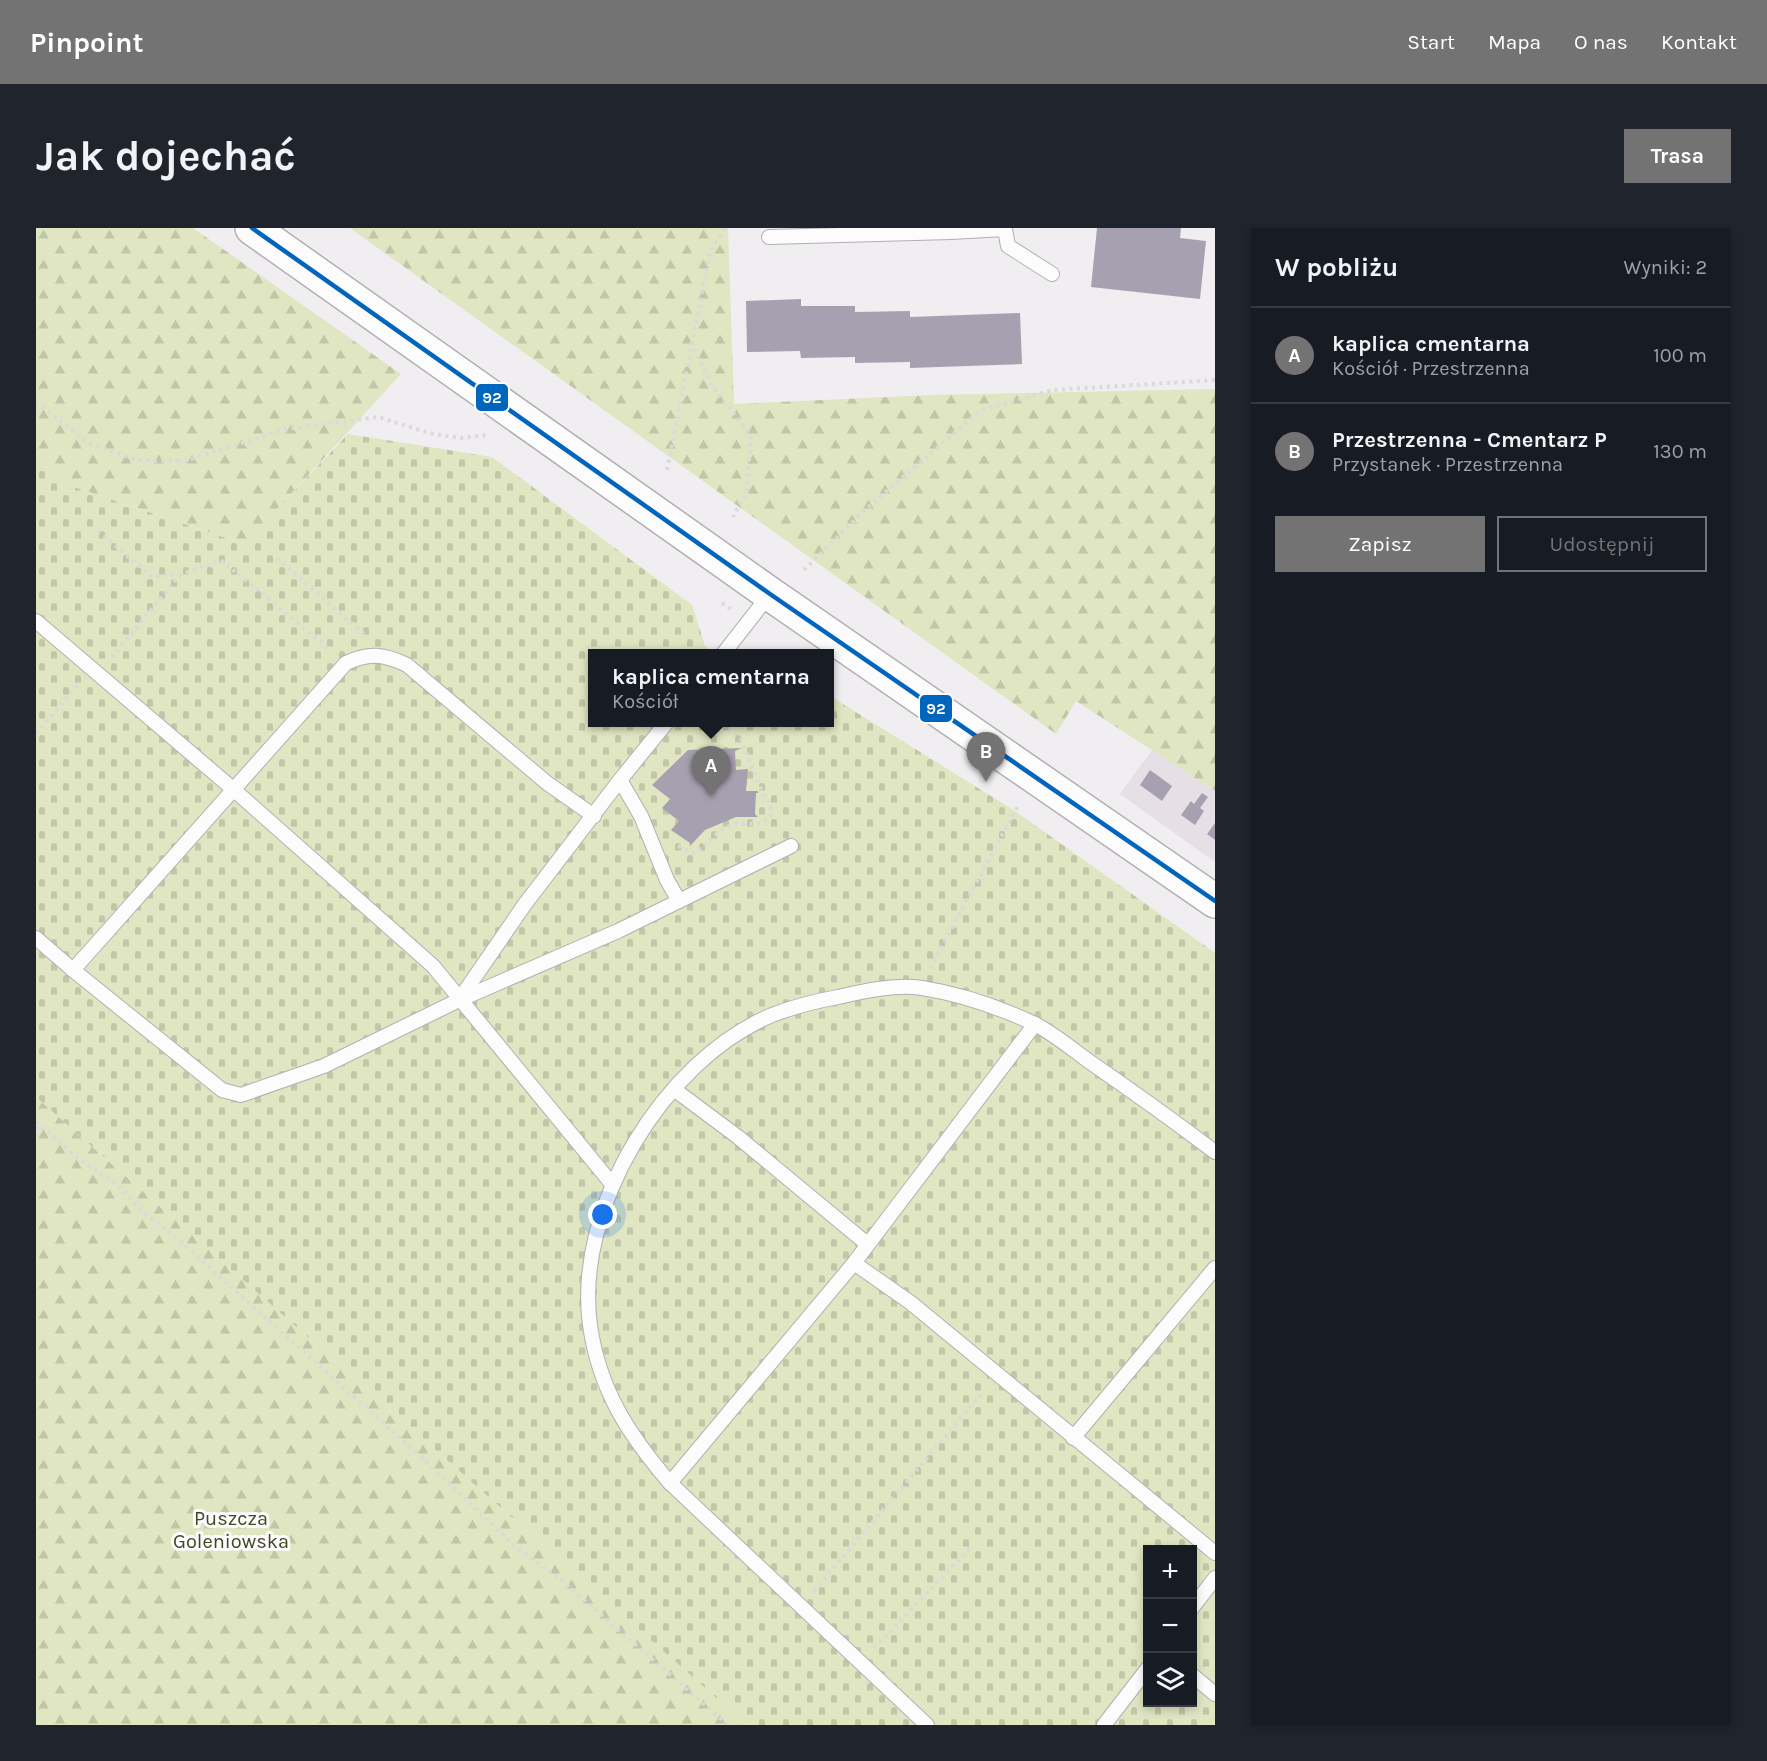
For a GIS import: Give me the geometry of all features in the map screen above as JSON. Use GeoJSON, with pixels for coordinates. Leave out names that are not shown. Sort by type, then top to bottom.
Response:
{"type":"FeatureCollection","features":[{"type":"Feature","properties":{"kind":"street"},"geometry":{"type":"LineString","coordinates":[[252,228],[770,594],[1215,901]]}},
{"type":"Feature","properties":{"kind":"lane"},"geometry":{"type":"LineString","coordinates":[[770,237],[1005,229],[1008,246],[1052,274]]}},
{"type":"Feature","properties":{"kind":"lane"},"geometry":{"type":"LineString","coordinates":[[727,649],[770,594]]}},
{"type":"Feature","properties":{"kind":"lane"},"geometry":{"type":"LineString","coordinates":[[36,621],[233,789],[434,966],[459,1000],[612,1184]]}},
{"type":"Feature","properties":{"kind":"lane"},"geometry":{"type":"LineString","coordinates":[[73,970],[346,663],[374,654],[388,656],[407,665],[547,783],[594,816]]}},
{"type":"Feature","properties":{"kind":"lane"},"geometry":{"type":"LineString","coordinates":[[459,1000],[525,904],[664,727]]}},
{"type":"Feature","properties":{"kind":"lane"},"geometry":{"type":"LineString","coordinates":[[620,780],[642,816],[667,880],[679,901]]}},
{"type":"Feature","properties":{"kind":"lane"},"geometry":{"type":"LineString","coordinates":[[36,938],[222,1090],[241,1095],[324,1066],[459,1000],[505,982],[791,846]]}},
{"type":"Feature","properties":{"kind":"lane"},"geometry":{"type":"LineString","coordinates":[[927,1725],[670,1483],[638,1446],[614,1406],[596,1355],[590,1323],[590,1284],[594,1246],[612,1184],[636,1138],[675,1090],[704,1059],[737,1035],[771,1016],[814,1002],[865,991],[919,987],[962,996],[1035,1024],[1215,1152]]}},
{"type":"Feature","properties":{"kind":"lane"},"geometry":{"type":"LineString","coordinates":[[670,1483],[854,1263],[1035,1024]]}},
{"type":"Feature","properties":{"kind":"lane"},"geometry":{"type":"LineString","coordinates":[[675,1090],[738,1137],[867,1243]]}},
{"type":"Feature","properties":{"kind":"lane"},"geometry":{"type":"LineString","coordinates":[[854,1263],[911,1303],[1215,1553]]}},
{"type":"Feature","properties":{"kind":"lane"},"geometry":{"type":"LineString","coordinates":[[1073,1438],[1215,1268]]}},
{"type":"Feature","properties":{"kind":"lane"},"geometry":{"type":"LineString","coordinates":[[1197,1601],[1215,1578]]}},
{"type":"Feature","properties":{"kind":"lane"},"geometry":{"type":"LineString","coordinates":[[1104,1725],[1143,1674]]}},
{"type":"Feature","properties":{"kind":"lane"},"geometry":{"type":"LineString","coordinates":[[1197,1679],[1215,1694]]}},
{"type":"Feature","properties":{"kind":"path"},"geometry":{"type":"LineString","coordinates":[[667,470],[710,251],[725,228]]}},
{"type":"Feature","properties":{"kind":"path"},"geometry":{"type":"LineString","coordinates":[[691,342],[711,385],[752,435],[747,491],[734,517]]}},
{"type":"Feature","properties":{"kind":"path"},"geometry":{"type":"LineString","coordinates":[[804,570],[867,508],[981,410],[1053,390],[1215,380]]}},
{"type":"Feature","properties":{"kind":"path"},"geometry":{"type":"LineString","coordinates":[[36,402],[90,444],[141,461],[185,461],[286,429],[378,417],[433,434],[461,438],[490,435],[499,442]]}},
{"type":"Feature","properties":{"kind":"path"},"geometry":{"type":"LineString","coordinates":[[98,531],[151,576],[180,575],[221,561],[346,663]]}},
{"type":"Feature","properties":{"kind":"path"},"geometry":{"type":"LineString","coordinates":[[277,558],[388,656]]}},
{"type":"Feature","properties":{"kind":"path"},"geometry":{"type":"LineString","coordinates":[[104,679],[112,654],[180,575]]}},
{"type":"Feature","properties":{"kind":"path"},"geometry":{"type":"LineString","coordinates":[[36,733],[92,669]]}},
{"type":"Feature","properties":{"kind":"path"},"geometry":{"type":"LineString","coordinates":[[673,840],[678,848],[693,853],[724,829],[736,824],[758,825],[765,822],[771,815],[771,804],[763,794],[741,739],[722,727]]}},
{"type":"Feature","properties":{"kind":"path"},"geometry":{"type":"LineString","coordinates":[[919,987],[1021,800]]}},
{"type":"Feature","properties":{"kind":"path"},"geometry":{"type":"LineString","coordinates":[[36,1136],[37,1123]]}},
{"type":"Feature","properties":{"kind":"path"},"geometry":{"type":"LineString","coordinates":[[37,1123],[78,1158],[118,1186],[147,1215],[180,1241],[417,1453],[513,1545],[560,1579],[728,1725]]}},
{"type":"Feature","properties":{"kind":"path"},"geometry":{"type":"LineString","coordinates":[[802,1605],[998,1376]]}},
{"type":"Feature","properties":{"kind":"path"},"geometry":{"type":"LineString","coordinates":[[861,1662],[970,1547]]}},
{"type":"Feature","properties":{"kind":"shaded area"},"geometry":{"type":"Polygon","coordinates":[[[1152,750],[1215,791],[1215,862],[1120,794],[1152,750]]]}},
{"type":"Feature","properties":{"kind":"green space"},"geometry":{"type":"Polygon","coordinates":[[[36,228],[193,228],[401,374],[245,544],[71,486],[36,457],[36,228]]]}},
{"type":"Feature","properties":{"kind":"green space"},"geometry":{"type":"Polygon","coordinates":[[[350,228],[728,228],[734,404],[931,395],[1215,389],[1215,791],[1076,701],[1056,734],[350,228]]]}},
{"type":"Feature","properties":{"kind":"green space"},"geometry":{"type":"Polygon","coordinates":[[[348,434],[492,457],[692,605],[705,646],[708,649],[588,649],[588,727],[834,727],[834,698],[1015,811],[1215,953],[1215,1725],[747,1725],[36,1097],[36,457],[71,486],[244,544],[348,434]]]}},
{"type":"Feature","properties":{"kind":"green space","name":"Puszcza Goleniowska"},"geometry":{"type":"Polygon","coordinates":[[[36,1097],[747,1725],[36,1725],[36,1097]]]}},
{"type":"Feature","properties":{"kind":"building"},"geometry":{"type":"Polygon","coordinates":[[[1097,228],[1181,228],[1180,238],[1206,241],[1200,299],[1091,287],[1097,228]]]}},
{"type":"Feature","properties":{"kind":"building"},"geometry":{"type":"Polygon","coordinates":[[[801,299],[801,306],[855,306],[855,312],[910,311],[910,317],[1020,313],[1022,364],[910,368],[910,362],[855,363],[855,357],[801,358],[800,351],[747,352],[746,301],[801,299]]]}},
{"type":"Feature","properties":{"kind":"building"},"geometry":{"type":"Polygon","coordinates":[[[742,748],[735,751],[736,770],[748,769],[746,791],[758,791],[755,814],[758,817],[736,817],[705,830],[690,846],[690,843],[671,830],[679,821],[662,808],[670,799],[652,785],[688,750],[742,748]]]}},
{"type":"Feature","properties":{"kind":"building"},"geometry":{"type":"Polygon","coordinates":[[[1150,770],[1172,786],[1162,801],[1140,785],[1150,770]]]}},
{"type":"Feature","properties":{"kind":"building"},"geometry":{"type":"Polygon","coordinates":[[[1202,793],[1208,797],[1200,808],[1204,811],[1195,825],[1181,815],[1191,801],[1194,804],[1202,793]]]}},
{"type":"Feature","properties":{"kind":"building"},"geometry":{"type":"Polygon","coordinates":[[[1215,823],[1215,840],[1207,834],[1215,823]]]}},
{"type":"Feature","properties":{"kind":"transit line","name":"92"},"geometry":{"type":"LineString","coordinates":[[252,228],[770,594],[1215,901]]}},
{"type":"Feature","properties":{"kind":"place","name":"Przestrzenna - Cmentarz P"},"geometry":{"type":"Point","coordinates":[986,782]}},
{"type":"Feature","properties":{"kind":"place","name":"kaplica cmentarna"},"geometry":{"type":"Point","coordinates":[711,796]}}]}
